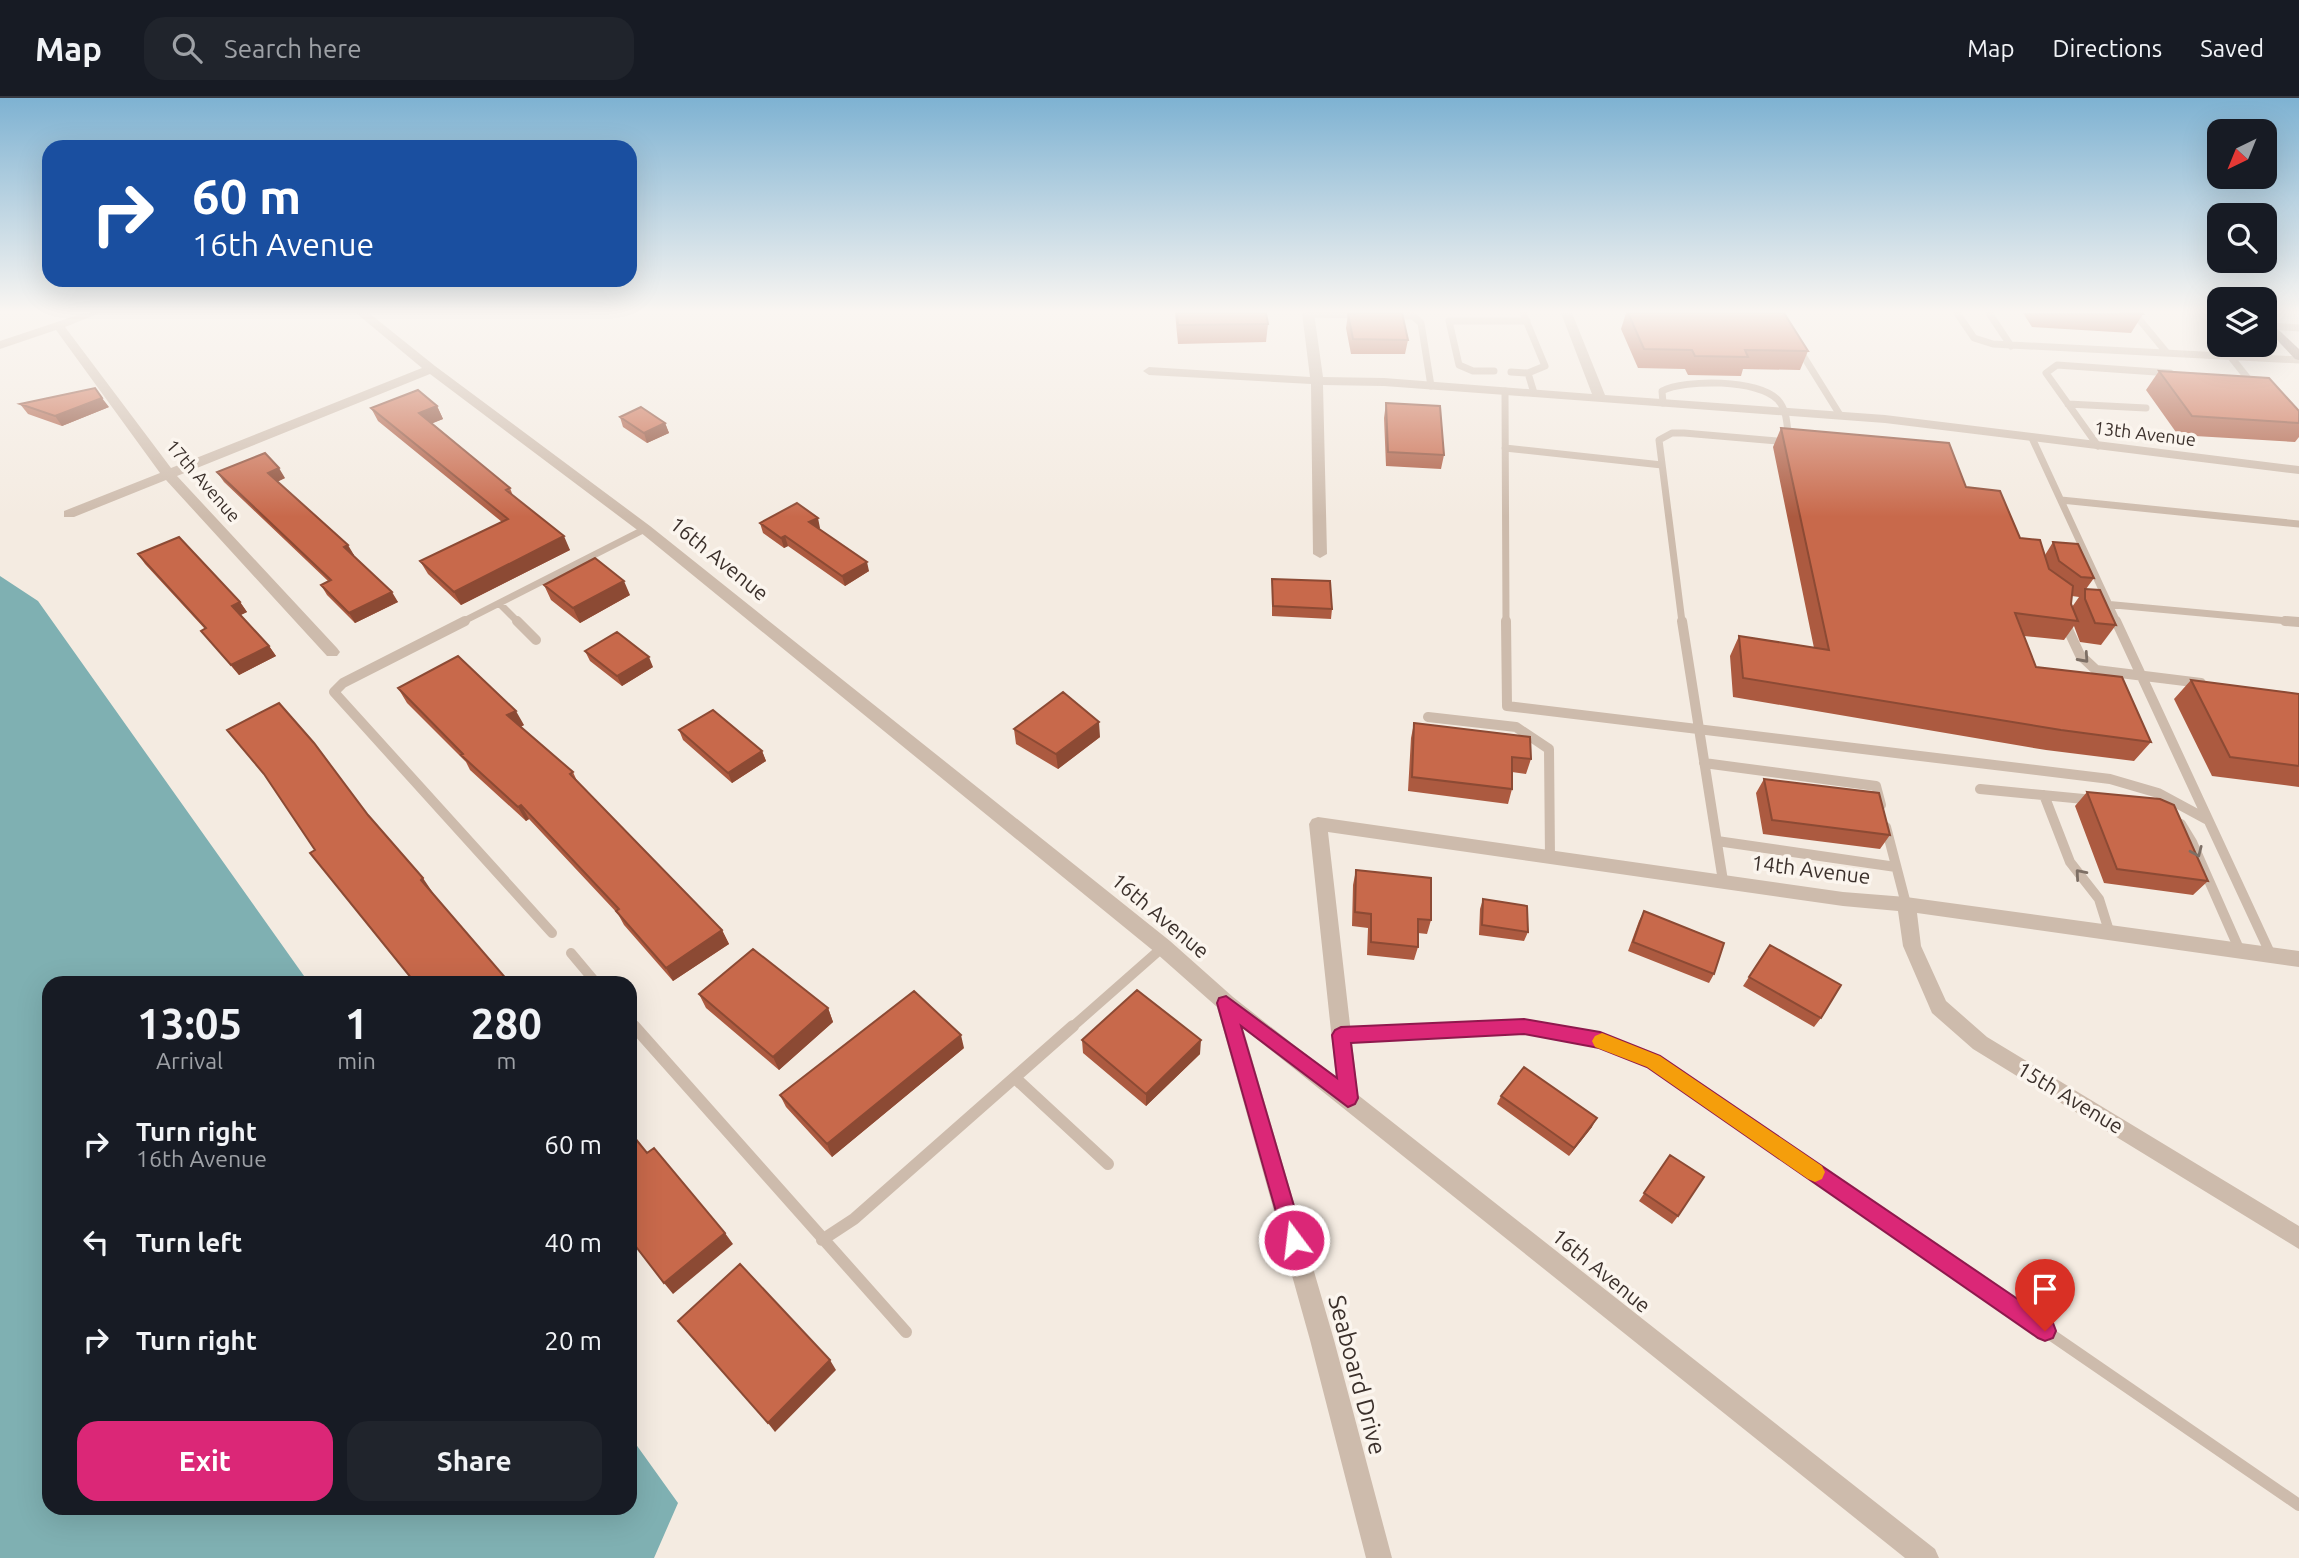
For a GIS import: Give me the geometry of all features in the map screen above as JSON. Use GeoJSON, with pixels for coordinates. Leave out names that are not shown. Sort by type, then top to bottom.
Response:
{"type":"FeatureCollection","features":[{"type":"Feature","properties":{"kind":"street","name":"17th Avenue"},"geometry":{"type":"LineString","coordinates":[[99,381],[168,474],[332,652]]}},
{"type":"Feature","properties":{"kind":"street"},"geometry":{"type":"LineString","coordinates":[[69,514],[401,381]]}},
{"type":"Feature","properties":{"kind":"street","name":"16th Avenue"},"geometry":{"type":"LineString","coordinates":[[447,381],[645,529],[1163,947],[1226,1003],[1926,1558]]}},
{"type":"Feature","properties":{"kind":"street"},"geometry":{"type":"LineString","coordinates":[[1317,381],[1320,554]]}},
{"type":"Feature","properties":{"kind":"street","name":"13th Avenue"},"geometry":{"type":"LineString","coordinates":[[1320,381],[1431,386],[1840,415],[2299,470]]}},
{"type":"Feature","properties":{"kind":"street"},"geometry":{"type":"LineString","coordinates":[[1593,381],[1600,398]]}},
{"type":"Feature","properties":{"kind":"street","name":"14th Avenue"},"geometry":{"type":"LineString","coordinates":[[1341,1035],[1318,824],[2299,959]]}},
{"type":"Feature","properties":{"kind":"street","name":"15th Avenue"},"geometry":{"type":"LineString","coordinates":[[1906,904],[1912,946],[1939,1007],[1980,1043],[2299,1238]]}},
{"type":"Feature","properties":{"kind":"street","name":"Seaboard Drive"},"geometry":{"type":"LineString","coordinates":[[1226,1003],[1322,1340],[1379,1558]]}},
{"type":"Feature","properties":{"kind":"street"},"geometry":{"type":"LineString","coordinates":[[1341,1035],[1348,1098]]}},
{"type":"Feature","properties":{"kind":"lane"},"geometry":{"type":"LineString","coordinates":[[1430,381],[1431,386]]}},
{"type":"Feature","properties":{"kind":"lane"},"geometry":{"type":"LineString","coordinates":[[1530,381],[1534,393]]}},
{"type":"Feature","properties":{"kind":"lane"},"geometry":{"type":"LineString","coordinates":[[1819,381],[1840,415]]}},
{"type":"Feature","properties":{"kind":"lane"},"geometry":{"type":"LineString","coordinates":[[2052,381],[2098,446]]}},
{"type":"Feature","properties":{"kind":"lane"},"geometry":{"type":"LineString","coordinates":[[2250,381],[2263,397]]}},
{"type":"Feature","properties":{"kind":"lane"},"geometry":{"type":"LineString","coordinates":[[1663,403],[1662,391],[1672,386],[1740,385],[1769,393],[1779,400],[1784,411],[1789,442],[1672,433],[1660,440],[1699,731],[1723,881]]}},
{"type":"Feature","properties":{"kind":"lane"},"geometry":{"type":"LineString","coordinates":[[1504,391],[1507,706],[2110,779],[2158,793],[2208,820]]}},
{"type":"Feature","properties":{"kind":"lane"},"geometry":{"type":"LineString","coordinates":[[2068,404],[2146,408]]}},
{"type":"Feature","properties":{"kind":"lane"},"geometry":{"type":"LineString","coordinates":[[2032,438],[2271,956]]}},
{"type":"Feature","properties":{"kind":"lane"},"geometry":{"type":"LineString","coordinates":[[1505,448],[1662,465]]}},
{"type":"Feature","properties":{"kind":"lane"},"geometry":{"type":"LineString","coordinates":[[2061,500],[2299,524]]}},
{"type":"Feature","properties":{"kind":"lane"},"geometry":{"type":"LineString","coordinates":[[552,933],[334,692],[343,683],[645,529]]}},
{"type":"Feature","properties":{"kind":"lane"},"geometry":{"type":"LineString","coordinates":[[2074,549],[2084,550]]}},
{"type":"Feature","properties":{"kind":"lane"},"geometry":{"type":"LineString","coordinates":[[2099,603],[2299,622]]}},
{"type":"Feature","properties":{"kind":"lane"},"geometry":{"type":"LineString","coordinates":[[500,604],[536,640]]}},
{"type":"Feature","properties":{"kind":"lane"},"geometry":{"type":"LineString","coordinates":[[2062,615],[2077,652],[2086,664],[2096,670],[2207,684]]}},
{"type":"Feature","properties":{"kind":"lane"},"geometry":{"type":"LineString","coordinates":[[1429,718],[1516,727],[1549,749],[1550,857]]}},
{"type":"Feature","properties":{"kind":"lane"},"geometry":{"type":"LineString","coordinates":[[1704,763],[1876,786],[1906,904]]}},
{"type":"Feature","properties":{"kind":"lane"},"geometry":{"type":"LineString","coordinates":[[1980,789],[2105,801]]}},
{"type":"Feature","properties":{"kind":"lane"},"geometry":{"type":"LineString","coordinates":[[2044,795],[2070,862],[2099,898],[2110,934]]}},
{"type":"Feature","properties":{"kind":"lane"},"geometry":{"type":"LineString","coordinates":[[2173,817],[2182,825],[2192,842],[2240,951]]}},
{"type":"Feature","properties":{"kind":"lane"},"geometry":{"type":"LineString","coordinates":[[1717,841],[1896,867]]}},
{"type":"Feature","properties":{"kind":"lane"},"geometry":{"type":"LineString","coordinates":[[822,1240],[854,1219],[1163,947]]}},
{"type":"Feature","properties":{"kind":"lane"},"geometry":{"type":"LineString","coordinates":[[571,953],[590,976]]}},
{"type":"Feature","properties":{"kind":"lane"},"geometry":{"type":"LineString","coordinates":[[1341,1035],[1524,1027],[1600,1040],[1654,1062],[2299,1504]]}},
{"type":"Feature","properties":{"kind":"lane"},"geometry":{"type":"LineString","coordinates":[[637,1029],[906,1332]]}},
{"type":"Feature","properties":{"kind":"lane"},"geometry":{"type":"LineString","coordinates":[[1015,1078],[1108,1164]]}},
{"type":"Feature","properties":{"kind":"water"},"geometry":{"type":"Polygon","coordinates":[[[0,576],[38,601],[304,976],[42,976],[42,1515],[637,1515],[637,1446],[678,1503],[654,1558],[0,1558],[0,576]]]}},
{"type":"Feature","properties":{"kind":"building"},"geometry":{"type":"Polygon","coordinates":[[[2166,381],[2272,381],[2299,411],[2299,423],[2192,416],[2166,381]]]}},
{"type":"Feature","properties":{"kind":"building"},"geometry":{"type":"Polygon","coordinates":[[[95,388],[102,398],[55,416],[20,404],[95,388]]]}},
{"type":"Feature","properties":{"kind":"building"},"geometry":{"type":"Polygon","coordinates":[[[418,390],[437,406],[419,413],[510,488],[506,490],[564,536],[454,592],[420,561],[508,519],[371,408],[418,390]]]}},
{"type":"Feature","properties":{"kind":"building"},"geometry":{"type":"Polygon","coordinates":[[[1386,403],[1440,406],[1444,455],[1388,452],[1386,403]]]}},
{"type":"Feature","properties":{"kind":"building"},"geometry":{"type":"Polygon","coordinates":[[[641,407],[665,423],[644,433],[620,417],[641,407]]]}},
{"type":"Feature","properties":{"kind":"building"},"geometry":{"type":"Polygon","coordinates":[[[1781,428],[1949,443],[1966,487],[2000,491],[2020,538],[2040,540],[2049,569],[2073,586],[2071,604],[2078,621],[2015,613],[2036,667],[2122,677],[2151,742],[1743,678],[1739,636],[1829,650],[1781,428]]]}},
{"type":"Feature","properties":{"kind":"building"},"geometry":{"type":"Polygon","coordinates":[[[265,453],[279,468],[268,473],[348,545],[344,547],[392,592],[349,613],[321,585],[331,580],[217,472],[265,453]]]}},
{"type":"Feature","properties":{"kind":"building"},"geometry":{"type":"Polygon","coordinates":[[[797,503],[818,518],[809,522],[867,562],[842,576],[785,536],[781,538],[760,523],[797,503]]]}},
{"type":"Feature","properties":{"kind":"building"},"geometry":{"type":"Polygon","coordinates":[[[179,537],[240,602],[232,606],[269,646],[231,665],[201,631],[206,628],[138,554],[179,537]]]}},
{"type":"Feature","properties":{"kind":"building"},"geometry":{"type":"Polygon","coordinates":[[[2053,542],[2078,544],[2094,578],[2081,577],[2059,561],[2053,542]]]}},
{"type":"Feature","properties":{"kind":"building"},"geometry":{"type":"Polygon","coordinates":[[[595,558],[624,581],[573,608],[544,585],[595,558]]]}},
{"type":"Feature","properties":{"kind":"building"},"geometry":{"type":"Polygon","coordinates":[[[1272,579],[1330,581],[1332,609],[1273,606],[1272,579]]]}},
{"type":"Feature","properties":{"kind":"building"},"geometry":{"type":"Polygon","coordinates":[[[2085,589],[2100,590],[2116,625],[2095,623],[2085,599],[2085,589]]]}},
{"type":"Feature","properties":{"kind":"building"},"geometry":{"type":"Polygon","coordinates":[[[617,632],[649,657],[617,676],[585,651],[617,632]]]}},
{"type":"Feature","properties":{"kind":"building"},"geometry":{"type":"Polygon","coordinates":[[[458,656],[516,711],[507,715],[573,772],[570,774],[722,930],[666,968],[616,911],[619,909],[521,805],[518,807],[461,755],[463,754],[398,688],[458,656]]]}},
{"type":"Feature","properties":{"kind":"building"},"geometry":{"type":"Polygon","coordinates":[[[2191,680],[2299,694],[2299,766],[2230,757],[2191,680]]]}},
{"type":"Feature","properties":{"kind":"building"},"geometry":{"type":"Polygon","coordinates":[[[1063,692],[1099,722],[1056,754],[1014,729],[1063,692]]]}},
{"type":"Feature","properties":{"kind":"building"},"geometry":{"type":"Polygon","coordinates":[[[279,703],[314,743],[368,815],[423,878],[421,880],[504,976],[410,976],[310,853],[315,850],[264,774],[227,730],[279,703]]]}},
{"type":"Feature","properties":{"kind":"building"},"geometry":{"type":"Polygon","coordinates":[[[713,710],[762,751],[728,773],[679,730],[713,710]]]}},
{"type":"Feature","properties":{"kind":"building"},"geometry":{"type":"Polygon","coordinates":[[[1414,723],[1530,737],[1531,759],[1512,757],[1512,789],[1412,777],[1414,723]]]}},
{"type":"Feature","properties":{"kind":"building"},"geometry":{"type":"Polygon","coordinates":[[[1764,779],[1879,793],[1890,835],[1772,820],[1764,779]]]}},
{"type":"Feature","properties":{"kind":"building"},"geometry":{"type":"Polygon","coordinates":[[[2087,792],[2160,799],[2174,805],[2208,881],[2117,869],[2087,792]]]}},
{"type":"Feature","properties":{"kind":"building"},"geometry":{"type":"Polygon","coordinates":[[[1356,870],[1431,878],[1431,920],[1418,919],[1418,947],[1371,942],[1371,914],[1355,912],[1356,870]]]}},
{"type":"Feature","properties":{"kind":"building"},"geometry":{"type":"Polygon","coordinates":[[[1483,899],[1527,906],[1528,932],[1482,925],[1483,899]]]}},
{"type":"Feature","properties":{"kind":"building"},"geometry":{"type":"Polygon","coordinates":[[[1644,911],[1724,943],[1714,974],[1633,942],[1644,911]]]}},
{"type":"Feature","properties":{"kind":"building"},"geometry":{"type":"Polygon","coordinates":[[[1770,945],[1841,985],[1821,1018],[1749,977],[1770,945]]]}},
{"type":"Feature","properties":{"kind":"building"},"geometry":{"type":"Polygon","coordinates":[[[753,949],[828,1008],[773,1057],[699,994],[753,949]]]}},
{"type":"Feature","properties":{"kind":"building"},"geometry":{"type":"Polygon","coordinates":[[[1137,990],[1201,1040],[1146,1094],[1082,1040],[1137,990]]]}},
{"type":"Feature","properties":{"kind":"building"},"geometry":{"type":"Polygon","coordinates":[[[914,991],[961,1035],[827,1144],[780,1095],[914,991]]]}},
{"type":"Feature","properties":{"kind":"building"},"geometry":{"type":"Polygon","coordinates":[[[1524,1067],[1597,1118],[1574,1148],[1501,1096],[1524,1067]]]}},
{"type":"Feature","properties":{"kind":"building"},"geometry":{"type":"Polygon","coordinates":[[[637,1141],[647,1153],[654,1148],[725,1233],[664,1283],[637,1248],[637,1141]]]}},
{"type":"Feature","properties":{"kind":"building"},"geometry":{"type":"Polygon","coordinates":[[[1670,1155],[1704,1177],[1678,1216],[1644,1193],[1670,1155]]]}},
{"type":"Feature","properties":{"kind":"building"},"geometry":{"type":"Polygon","coordinates":[[[740,1264],[830,1360],[768,1423],[678,1321],[740,1264]]]}},
{"type":"Feature","properties":{"kind":"slow traffic"},"geometry":{"type":"LineString","coordinates":[[1602,1041],[1654,1062],[1815,1172]]}},
{"type":"Feature","properties":{"kind":"route"},"geometry":{"type":"LineString","coordinates":[[1294,1240],[1226,1003],[1348,1098],[1341,1035],[1524,1027],[1600,1040],[1654,1062],[2045,1331]]}}]}
